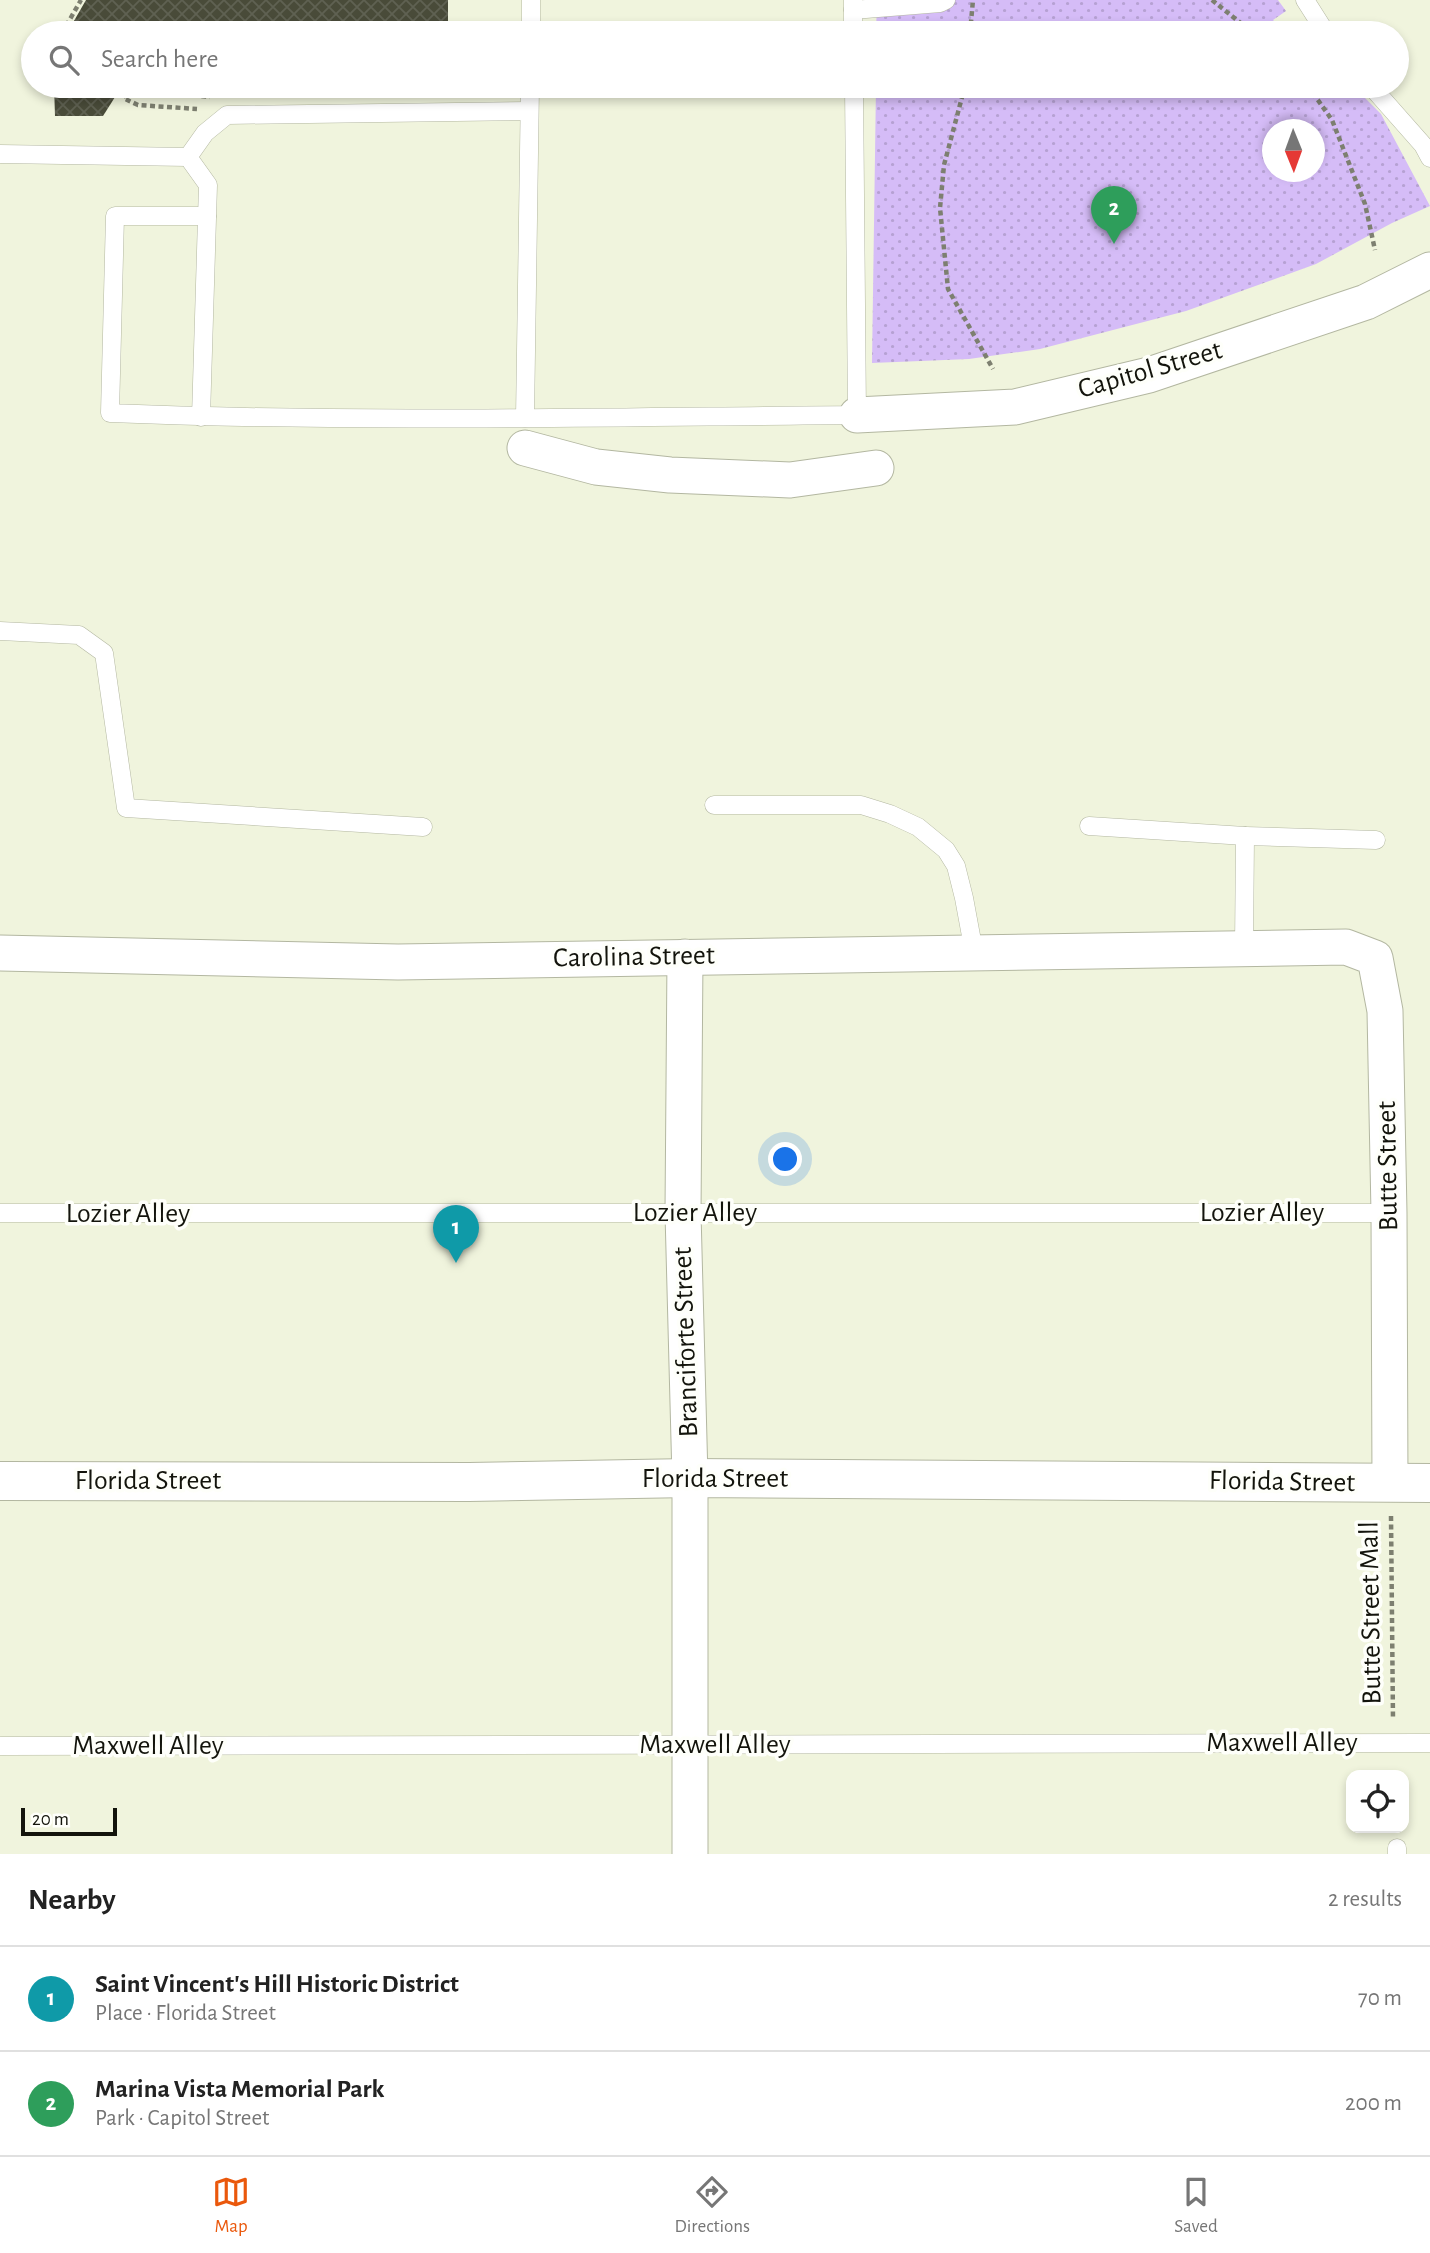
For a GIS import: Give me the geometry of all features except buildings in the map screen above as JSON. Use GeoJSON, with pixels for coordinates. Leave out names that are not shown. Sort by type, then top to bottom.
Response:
{"type":"FeatureCollection","features":[{"type":"Feature","properties":{"kind":"street","name":"Capitol Street"},"geometry":{"type":"LineString","coordinates":[[858,415],[1014,407],[1149,375],[1366,302],[1430,270]]}},
{"type":"Feature","properties":{"kind":"street"},"geometry":{"type":"LineString","coordinates":[[525,433],[596,467],[670,475],[790,480],[876,468]]}},
{"type":"Feature","properties":{"kind":"street","name":"Butte Street"},"geometry":{"type":"LineString","coordinates":[[1256,948],[1346,947],[1375,958],[1385,1011],[1390,1213],[1390,1483]]}},
{"type":"Feature","properties":{"kind":"street","name":"Carolina Street"},"geometry":{"type":"LineString","coordinates":[[0,953],[398,962],[1256,948]]}},
{"type":"Feature","properties":{"kind":"street","name":"Branciforte Street"},"geometry":{"type":"LineString","coordinates":[[685,957],[683,1213],[690,1478],[690,1854]]}},
{"type":"Feature","properties":{"kind":"street","name":"Florida Street"},"geometry":{"type":"LineString","coordinates":[[0,1481],[470,1482],[690,1478],[1430,1483]]}},
{"type":"Feature","properties":{"kind":"lane"},"geometry":{"type":"LineString","coordinates":[[531,0],[531,21]]}},
{"type":"Feature","properties":{"kind":"lane"},"geometry":{"type":"LineString","coordinates":[[853,5],[940,3],[946,0]]}},
{"type":"Feature","properties":{"kind":"lane"},"geometry":{"type":"LineString","coordinates":[[1305,0],[1318,21]]}},
{"type":"Feature","properties":{"kind":"lane"},"geometry":{"type":"LineString","coordinates":[[525,433],[530,98]]}},
{"type":"Feature","properties":{"kind":"lane"},"geometry":{"type":"LineString","coordinates":[[207,216],[116,216],[110,413],[525,433],[858,415],[854,98]]}},
{"type":"Feature","properties":{"kind":"lane"},"geometry":{"type":"LineString","coordinates":[[1382,98],[1423,145],[1430,158]]}},
{"type":"Feature","properties":{"kind":"lane"},"geometry":{"type":"LineString","coordinates":[[188,157],[205,133],[227,115],[529,111]]}},
{"type":"Feature","properties":{"kind":"lane"},"geometry":{"type":"LineString","coordinates":[[0,154],[188,157]]}},
{"type":"Feature","properties":{"kind":"lane"},"geometry":{"type":"LineString","coordinates":[[188,157],[208,185],[201,417]]}},
{"type":"Feature","properties":{"kind":"lane"},"geometry":{"type":"LineString","coordinates":[[0,631],[79,635],[104,653],[126,808],[423,827]]}},
{"type":"Feature","properties":{"kind":"lane"},"geometry":{"type":"LineString","coordinates":[[714,805],[861,806],[890,814],[918,827],[946,850],[956,866],[974,952]]}},
{"type":"Feature","properties":{"kind":"lane"},"geometry":{"type":"LineString","coordinates":[[1089,827],[1376,840]]}},
{"type":"Feature","properties":{"kind":"lane"},"geometry":{"type":"LineString","coordinates":[[1245,836],[1256,948]]}},
{"type":"Feature","properties":{"kind":"lane","name":"Lozier Alley"},"geometry":{"type":"LineString","coordinates":[[0,1213],[1390,1213]]}},
{"type":"Feature","properties":{"kind":"lane","name":"Maxwell Alley"},"geometry":{"type":"LineString","coordinates":[[0,1746],[1430,1743]]}},
{"type":"Feature","properties":{"kind":"path"},"geometry":{"type":"LineString","coordinates":[[69,21],[81,0]]}},
{"type":"Feature","properties":{"kind":"path"},"geometry":{"type":"LineString","coordinates":[[971,21],[974,0]]}},
{"type":"Feature","properties":{"kind":"path"},"geometry":{"type":"LineString","coordinates":[[1212,0],[1238,21]]}},
{"type":"Feature","properties":{"kind":"path"},"geometry":{"type":"LineString","coordinates":[[123,98],[138,105],[201,109]]}},
{"type":"Feature","properties":{"kind":"path"},"geometry":{"type":"LineString","coordinates":[[962,98],[944,165],[940,208],[948,289],[993,369]]}},
{"type":"Feature","properties":{"kind":"path"},"geometry":{"type":"LineString","coordinates":[[1316,98],[1332,120],[1365,204],[1375,250]]}},
{"type":"Feature","properties":{"kind":"path","name":"Butte Street Mall"},"geometry":{"type":"LineString","coordinates":[[1390,1483],[1393,1743]]}},
{"type":"Feature","properties":{"kind":"shaded area"},"geometry":{"type":"Polygon","coordinates":[[[877,0],[1278,0],[1286,11],[1274,21],[876,21],[877,0]]]}},
{"type":"Feature","properties":{"kind":"shaded area"},"geometry":{"type":"Polygon","coordinates":[[[876,98],[1365,98],[1381,114],[1430,206],[1316,264],[1186,311],[1040,349],[969,359],[872,363],[876,98]]]}},
{"type":"Feature","properties":{"kind":"place","name":"Marina Vista Memorial Park"},"geometry":{"type":"Point","coordinates":[1114,244]}},
{"type":"Feature","properties":{"kind":"place","name":"Saint Vincent's Hill Historic District"},"geometry":{"type":"Point","coordinates":[456,1263]}}]}
